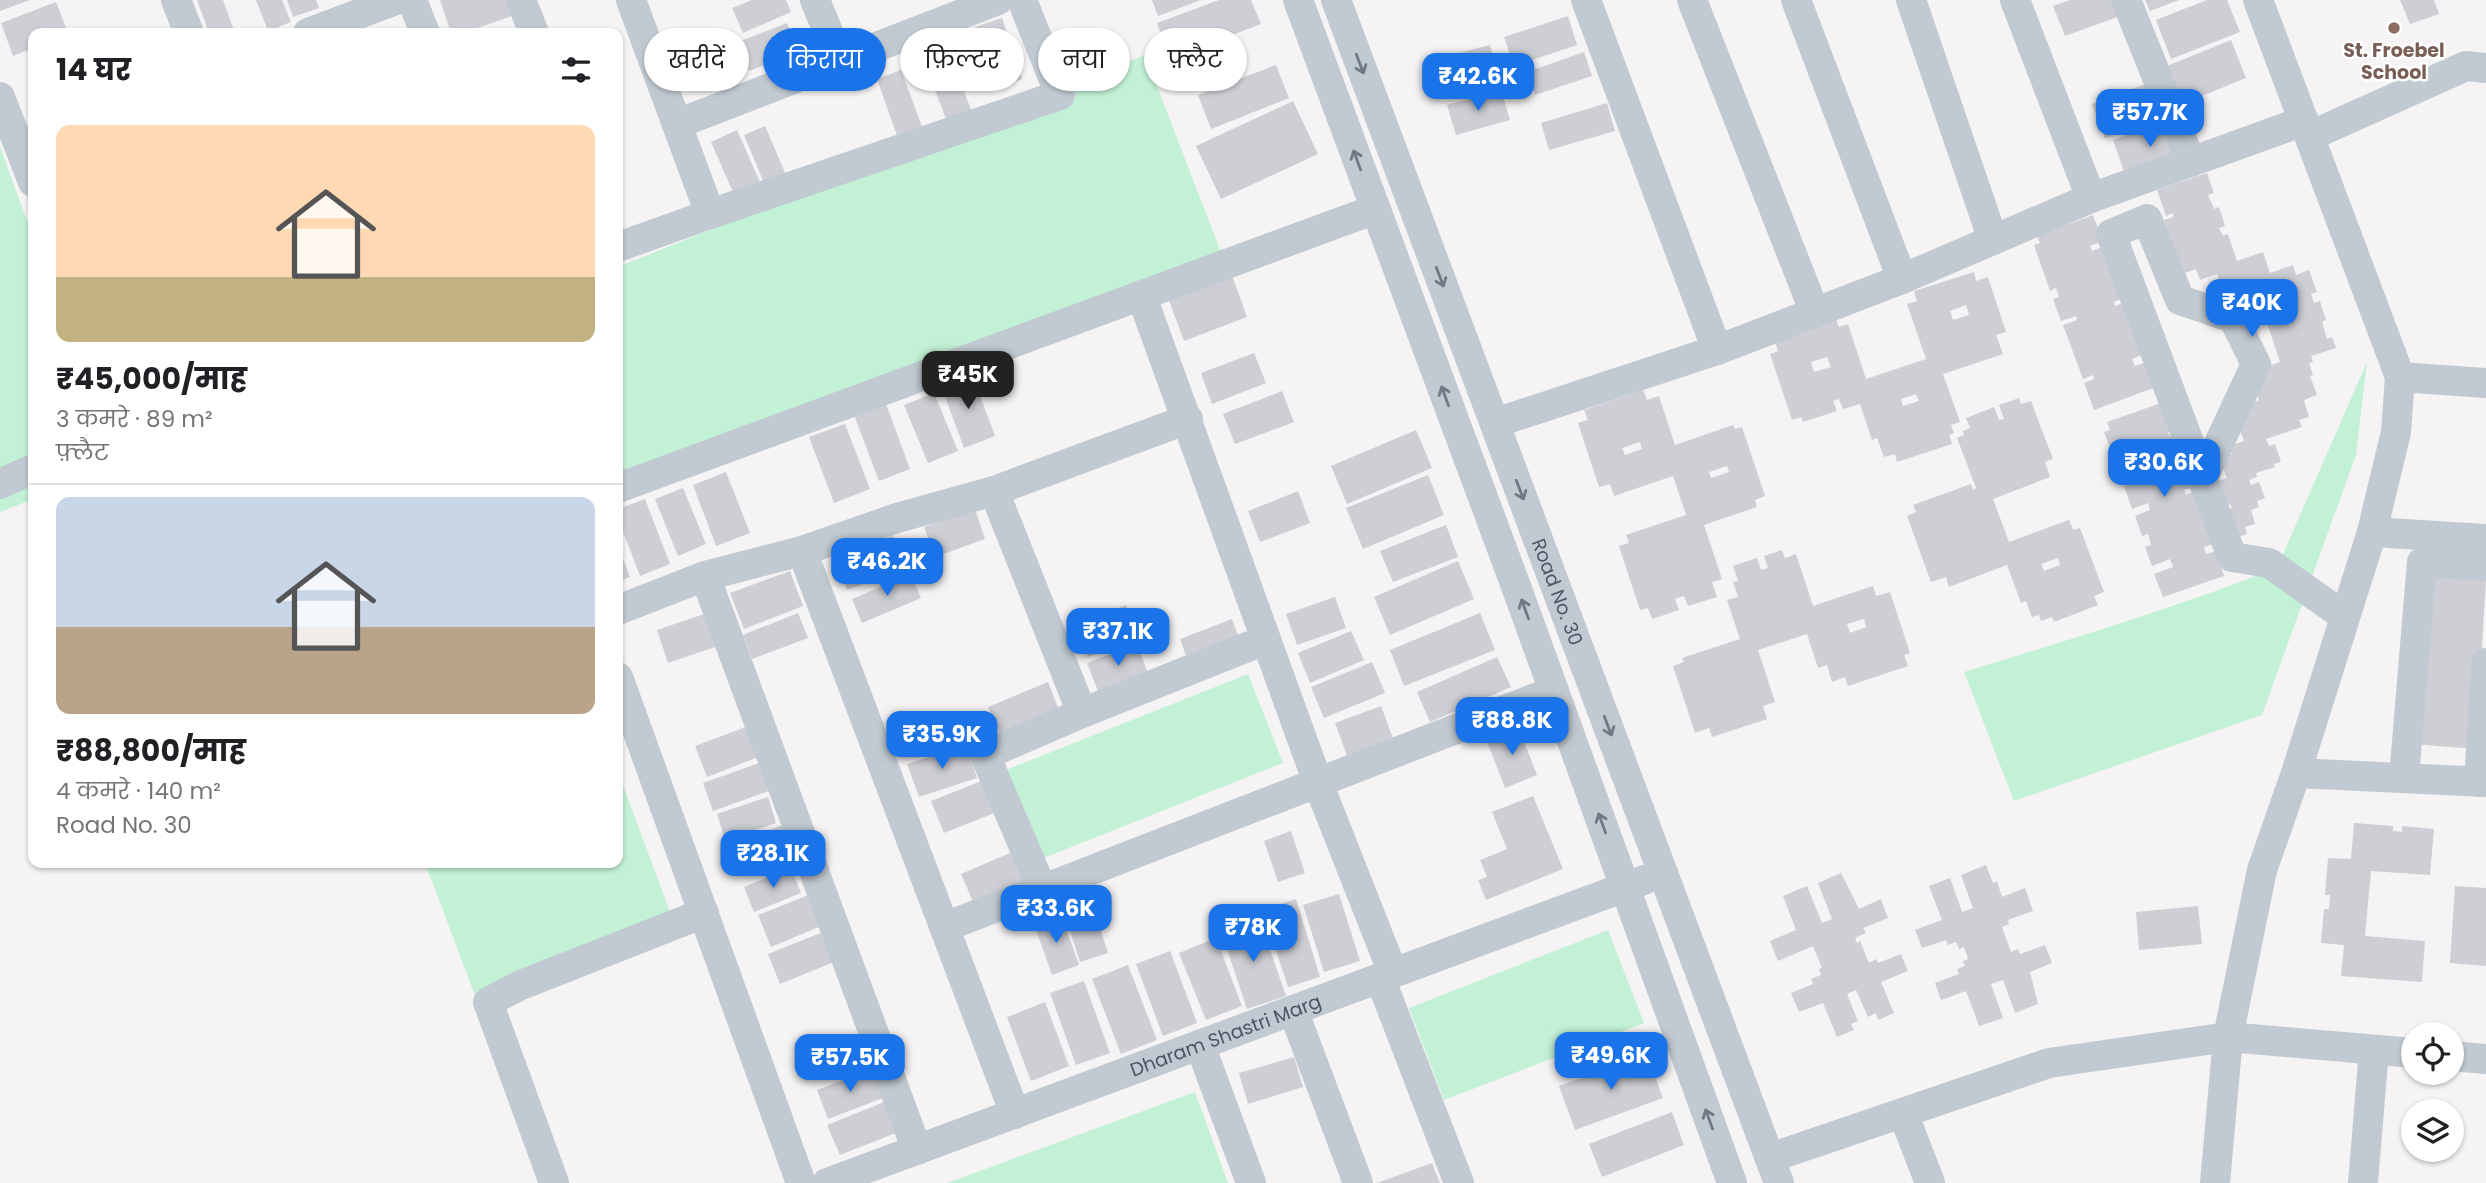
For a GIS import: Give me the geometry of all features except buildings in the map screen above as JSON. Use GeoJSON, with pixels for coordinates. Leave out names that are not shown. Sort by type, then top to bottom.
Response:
{"type":"FeatureCollection","features":[{"type":"Feature","properties":{"kind":"street"},"geometry":{"type":"LineString","coordinates":[[176,0],[187,28]]}},
{"type":"Feature","properties":{"kind":"street"},"geometry":{"type":"LineString","coordinates":[[321,28],[396,0]]}},
{"type":"Feature","properties":{"kind":"street"},"geometry":{"type":"LineString","coordinates":[[412,0],[423,28]]}},
{"type":"Feature","properties":{"kind":"street"},"geometry":{"type":"LineString","coordinates":[[521,0],[532,28]]}},
{"type":"Feature","properties":{"kind":"street"},"geometry":{"type":"LineString","coordinates":[[631,0],[710,214]]}},
{"type":"Feature","properties":{"kind":"street"},"geometry":{"type":"LineString","coordinates":[[816,0],[827,28]]}},
{"type":"Feature","properties":{"kind":"street"},"geometry":{"type":"LineString","coordinates":[[886,43],[998,0]]}},
{"type":"Feature","properties":{"kind":"street"},"geometry":{"type":"LineString","coordinates":[[623,245],[1060,96],[1022,0]]}},
{"type":"Feature","properties":{"kind":"street","name":"Road No. 30"},"geometry":{"type":"LineString","coordinates":[[1298,0],[1554,691],[1732,1183]]}},
{"type":"Feature","properties":{"kind":"street","name":"Road No. 30"},"geometry":{"type":"LineString","coordinates":[[1336,0],[1774,1170]]}},
{"type":"Feature","properties":{"kind":"street"},"geometry":{"type":"LineString","coordinates":[[1586,0],[1717,350]]}},
{"type":"Feature","properties":{"kind":"street"},"geometry":{"type":"LineString","coordinates":[[1692,0],[1815,313]]}},
{"type":"Feature","properties":{"kind":"street"},"geometry":{"type":"LineString","coordinates":[[1796,0],[1902,279]]}},
{"type":"Feature","properties":{"kind":"street"},"geometry":{"type":"LineString","coordinates":[[1911,0],[1993,240]]}},
{"type":"Feature","properties":{"kind":"street"},"geometry":{"type":"LineString","coordinates":[[2015,0],[2091,198]]}},
{"type":"Feature","properties":{"kind":"street"},"geometry":{"type":"LineString","coordinates":[[2126,0],[2191,162]]}},
{"type":"Feature","properties":{"kind":"street"},"geometry":{"type":"LineString","coordinates":[[2215,1183],[2228,1037],[2262,870],[2296,773],[2372,532],[2396,432],[2400,377],[2258,0]]}},
{"type":"Feature","properties":{"kind":"street"},"geometry":{"type":"LineString","coordinates":[[1495,423],[1717,350],[1902,279],[2091,198],[2191,162],[2306,128],[2466,66],[2486,68]]}},
{"type":"Feature","properties":{"kind":"street"},"geometry":{"type":"LineString","coordinates":[[677,124],[763,91]]}},
{"type":"Feature","properties":{"kind":"street"},"geometry":{"type":"LineString","coordinates":[[0,97],[28,169]]}},
{"type":"Feature","properties":{"kind":"street"},"geometry":{"type":"LineString","coordinates":[[623,486],[1376,209]]}},
{"type":"Feature","properties":{"kind":"street"},"geometry":{"type":"LineString","coordinates":[[2202,480],[2256,364],[2233,318],[2180,300],[2147,219],[2112,234],[2202,480],[2232,557],[2269,563],[2344,616]]}},
{"type":"Feature","properties":{"kind":"street"},"geometry":{"type":"LineString","coordinates":[[1142,297],[1188,419],[1459,1183]]}},
{"type":"Feature","properties":{"kind":"street"},"geometry":{"type":"LineString","coordinates":[[2400,377],[2486,383]]}},
{"type":"Feature","properties":{"kind":"street"},"geometry":{"type":"LineString","coordinates":[[623,608],[705,576],[802,551],[897,518],[994,491],[1188,419]]}},
{"type":"Feature","properties":{"kind":"street"},"geometry":{"type":"LineString","coordinates":[[0,484],[28,471]]}},
{"type":"Feature","properties":{"kind":"street"},"geometry":{"type":"LineString","coordinates":[[994,491],[1082,713]]}},
{"type":"Feature","properties":{"kind":"street"},"geometry":{"type":"LineString","coordinates":[[2372,532],[2486,539]]}},
{"type":"Feature","properties":{"kind":"street"},"geometry":{"type":"LineString","coordinates":[[802,551],[1015,1114]]}},
{"type":"Feature","properties":{"kind":"street"},"geometry":{"type":"LineString","coordinates":[[2404,778],[2422,562],[2486,566]]}},
{"type":"Feature","properties":{"kind":"street"},"geometry":{"type":"LineString","coordinates":[[705,576],[916,1150]]}},
{"type":"Feature","properties":{"kind":"street"},"geometry":{"type":"LineString","coordinates":[[1042,890],[985,755],[1265,640]]}},
{"type":"Feature","properties":{"kind":"street"},"geometry":{"type":"LineString","coordinates":[[2296,773],[2483,782],[2486,663]]}},
{"type":"Feature","properties":{"kind":"street"},"geometry":{"type":"LineString","coordinates":[[623,691],[802,1183]]}},
{"type":"Feature","properties":{"kind":"street"},"geometry":{"type":"LineString","coordinates":[[945,927],[1554,691]]}},
{"type":"Feature","properties":{"kind":"street","name":"Dharam Shastri Marg"},"geometry":{"type":"LineString","coordinates":[[827,1183],[1664,873]]}},
{"type":"Feature","properties":{"kind":"street"},"geometry":{"type":"LineString","coordinates":[[554,1183],[488,1002],[521,985],[704,913]]}},
{"type":"Feature","properties":{"kind":"street"},"geometry":{"type":"LineString","coordinates":[[1293,1010],[1358,1183]]}},
{"type":"Feature","properties":{"kind":"street"},"geometry":{"type":"LineString","coordinates":[[1774,1170],[1903,1113],[2049,1063],[2228,1037],[2401,1052]]}},
{"type":"Feature","properties":{"kind":"street"},"geometry":{"type":"LineString","coordinates":[[1200,1045],[1251,1183]]}},
{"type":"Feature","properties":{"kind":"street"},"geometry":{"type":"LineString","coordinates":[[2363,1183],[2374,1050]]}},
{"type":"Feature","properties":{"kind":"street"},"geometry":{"type":"LineString","coordinates":[[2464,1057],[2486,1059]]}},
{"type":"Feature","properties":{"kind":"street"},"geometry":{"type":"LineString","coordinates":[[1903,1113],[1930,1183]]}},
{"type":"Feature","properties":{"kind":"green space"},"geometry":{"type":"Polygon","coordinates":[[[1144,55],[1144,91],[1159,91],[1224,260],[623,500],[623,265],[1056,91],[1130,91],[1130,61],[1144,55]]]}},
{"type":"Feature","properties":{"kind":"green space"},"geometry":{"type":"Polygon","coordinates":[[[0,147],[28,223],[28,501],[0,512],[0,147]]]}},
{"type":"Feature","properties":{"kind":"green space"},"geometry":{"type":"Polygon","coordinates":[[[2367,362],[2356,455],[2262,715],[2014,801],[1964,672],[2082,636],[2277,568],[2367,362]]]}},
{"type":"Feature","properties":{"kind":"green space"},"geometry":{"type":"Polygon","coordinates":[[[1248,674],[1283,763],[1041,859],[1006,770],[1248,674]]]}},
{"type":"Feature","properties":{"kind":"green space"},"geometry":{"type":"Polygon","coordinates":[[[623,785],[670,912],[476,998],[427,868],[623,868],[623,785]]]}},
{"type":"Feature","properties":{"kind":"green space"},"geometry":{"type":"Polygon","coordinates":[[[1608,930],[1644,1023],[1444,1100],[1409,1008],[1608,930]]]}},
{"type":"Feature","properties":{"kind":"green space"},"geometry":{"type":"Polygon","coordinates":[[[1195,1092],[1228,1183],[947,1183],[1195,1092]]]}},
{"type":"Feature","properties":{"kind":"place","name":"St. Froebel School"},"geometry":{"type":"Point","coordinates":[2394,28]}}]}
